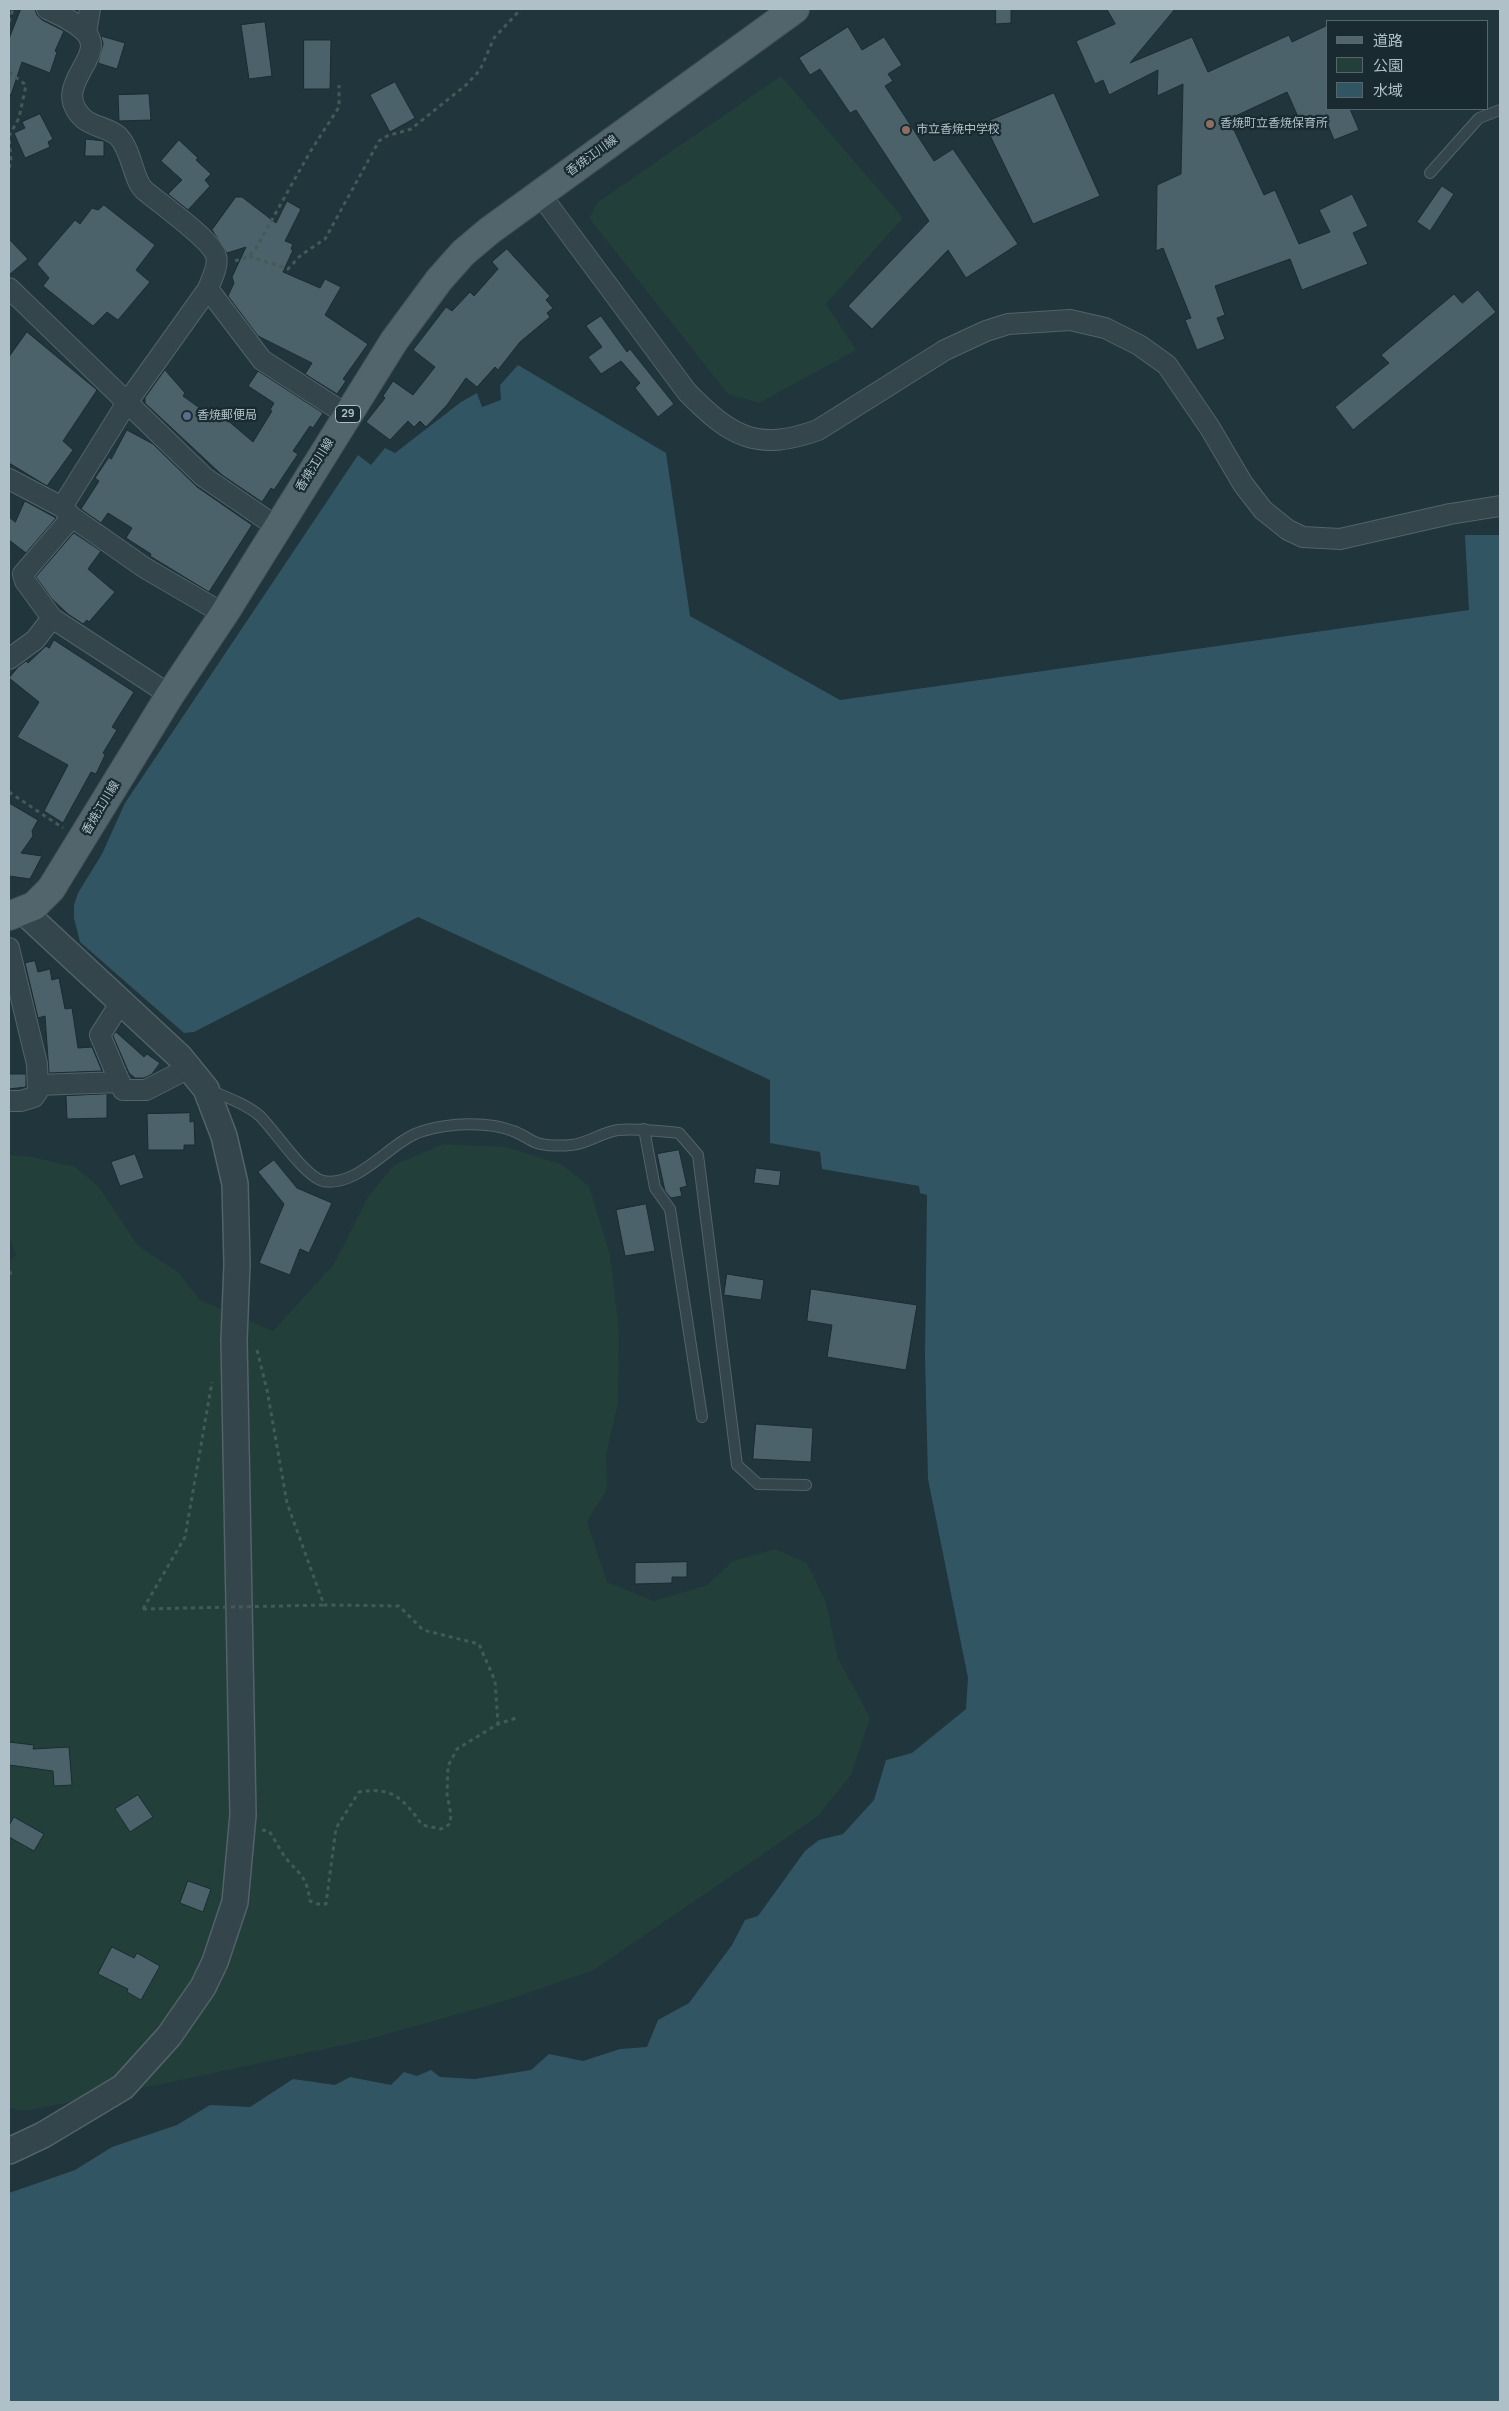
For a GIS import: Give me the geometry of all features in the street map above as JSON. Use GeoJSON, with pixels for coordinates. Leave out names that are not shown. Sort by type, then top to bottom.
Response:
{"type":"FeatureCollection","features":[{"type":"Feature","properties":{"kind":"main road","name":"香焼江川線"},"geometry":{"type":"LineString","coordinates":[[16,914],[34,906],[51,889],[170,695],[224,614],[394,341],[451,266],[489,231],[788,11]]}},
{"type":"Feature","properties":{"kind":"street"},"geometry":{"type":"LineString","coordinates":[[47,9],[68,19],[86,33]]}},
{"type":"Feature","properties":{"kind":"street"},"geometry":{"type":"LineString","coordinates":[[90,9],[86,33],[89,50],[88,58],[72,89],[71,96],[74,106],[83,118],[117,135],[132,160],[142,188],[206,241],[216,256],[215,267],[208,289],[128,401],[67,512],[23,574],[25,581],[52,618],[170,695]]}},
{"type":"Feature","properties":{"kind":"street"},"geometry":{"type":"LineString","coordinates":[[540,194],[687,392],[714,418],[746,437],[772,442],[811,433],[903,379],[945,350],[986,331],[1008,324],[1070,320],[1105,328],[1139,344],[1167,365],[1210,428],[1243,484],[1263,510],[1288,530],[1303,537],[1340,539],[1450,514],[1500,506]]}},
{"type":"Feature","properties":{"kind":"street"},"geometry":{"type":"LineString","coordinates":[[9,288],[128,401],[204,477],[277,527]]}},
{"type":"Feature","properties":{"kind":"street"},"geometry":{"type":"LineString","coordinates":[[208,289],[262,360],[347,415]]}},
{"type":"Feature","properties":{"kind":"street"},"geometry":{"type":"LineString","coordinates":[[9,479],[67,512],[145,568],[224,614]]}},
{"type":"Feature","properties":{"kind":"street"},"geometry":{"type":"LineString","coordinates":[[9,659],[35,640],[52,618]]}},
{"type":"Feature","properties":{"kind":"street"},"geometry":{"type":"LineString","coordinates":[[9,2150],[43,2135],[122,2088],[169,2036],[203,1987],[224,1937],[235,1902],[242,1828],[234,1340],[237,1264],[235,1184],[224,1136],[206,1089],[180,1057],[121,1002],[16,914]]}},
{"type":"Feature","properties":{"kind":"street"},"geometry":{"type":"LineString","coordinates":[[9,948],[37,1064],[38,1085],[38,1091],[34,1097],[21,1101],[9,1101]]}},
{"type":"Feature","properties":{"kind":"street"},"geometry":{"type":"LineString","coordinates":[[121,1002],[100,1035],[123,1090],[146,1090],[189,1068]]}},
{"type":"Feature","properties":{"kind":"street"},"geometry":{"type":"LineString","coordinates":[[38,1085],[120,1082]]}},
{"type":"Feature","properties":{"kind":"lane"},"geometry":{"type":"LineString","coordinates":[[1430,173],[1479,118],[1500,110]]}},
{"type":"Feature","properties":{"kind":"lane"},"geometry":{"type":"LineString","coordinates":[[206,1089],[242,1104],[259,1116],[315,1177],[328,1181],[352,1175],[399,1143],[422,1131],[438,1128],[484,1125],[512,1130],[539,1144],[573,1145],[595,1136],[618,1130],[644,1129],[679,1133],[698,1155],[737,1465],[758,1484],[806,1485]]}},
{"type":"Feature","properties":{"kind":"lane"},"geometry":{"type":"LineString","coordinates":[[644,1129],[655,1188],[670,1209],[702,1417]]}},
{"type":"Feature","properties":{"kind":"path"},"geometry":{"type":"LineString","coordinates":[[9,22],[13,9]]}},
{"type":"Feature","properties":{"kind":"path"},"geometry":{"type":"LineString","coordinates":[[215,267],[249,256],[288,269],[301,255],[324,239],[379,141],[387,136],[410,129],[466,85],[480,70],[494,38],[521,9]]}},
{"type":"Feature","properties":{"kind":"path"},"geometry":{"type":"LineString","coordinates":[[9,72],[26,86],[19,118],[9,136],[11,160],[9,170]]}},
{"type":"Feature","properties":{"kind":"path"},"geometry":{"type":"LineString","coordinates":[[249,256],[322,132],[339,107],[340,85]]}},
{"type":"Feature","properties":{"kind":"path"},"geometry":{"type":"LineString","coordinates":[[9,792],[82,840]]}},
{"type":"Feature","properties":{"kind":"path"},"geometry":{"type":"LineString","coordinates":[[9,1271],[13,1277]]}},
{"type":"Feature","properties":{"kind":"path"},"geometry":{"type":"LineString","coordinates":[[255,1341],[267,1390],[287,1503],[324,1605]]}},
{"type":"Feature","properties":{"kind":"path"},"geometry":{"type":"LineString","coordinates":[[213,1376],[185,1537],[143,1608],[324,1605],[398,1606],[423,1630],[479,1644],[495,1681],[498,1724]]}},
{"type":"Feature","properties":{"kind":"path"},"geometry":{"type":"LineString","coordinates":[[242,1828],[269,1831],[290,1863],[299,1870],[305,1881],[310,1901],[326,1904],[336,1828],[359,1792],[372,1789],[385,1791],[401,1798],[422,1826],[441,1829],[450,1824],[451,1814],[447,1794],[448,1766],[456,1748],[498,1724],[519,1717]]}},
{"type":"Feature","properties":{"kind":"green space"},"geometry":{"type":"Polygon","coordinates":[[[781,76],[903,218],[826,304],[856,350],[759,403],[728,394],[589,218],[598,202],[781,76]]]}},
{"type":"Feature","properties":{"kind":"green space"},"geometry":{"type":"Polygon","coordinates":[[[443,1144],[506,1147],[561,1164],[589,1186],[610,1255],[619,1330],[618,1403],[606,1455],[607,1489],[587,1522],[607,1582],[654,1601],[707,1585],[733,1561],[775,1549],[807,1563],[826,1602],[838,1658],[870,1718],[851,1775],[817,1817],[594,1970],[508,2000],[366,2040],[172,2082],[25,2111],[9,2108],[9,1262],[16,1254],[9,1238],[9,1155],[32,1157],[75,1167],[99,1187],[138,1246],[178,1272],[200,1300],[273,1331],[334,1264],[368,1197],[394,1165],[443,1144]]]}},
{"type":"Feature","properties":{"kind":"water"},"geometry":{"type":"Polygon","coordinates":[[[518,365],[666,453],[690,616],[840,700],[1469,610],[1465,535],[1500,535],[1500,2402],[9,2402],[9,2193],[75,2170],[112,2147],[177,2125],[210,2105],[250,2107],[293,2079],[335,2085],[350,2077],[391,2085],[404,2072],[417,2076],[431,2070],[440,2077],[475,2079],[531,2070],[549,2054],[583,2061],[620,2049],[647,2047],[658,2020],[689,2003],[732,1945],[745,1920],[758,1916],[805,1851],[819,1840],[843,1834],[874,1800],[886,1760],[912,1753],[966,1709],[968,1678],[928,1479],[925,1356],[927,1195],[920,1193],[919,1186],[822,1169],[820,1152],[770,1143],[770,1080],[418,917],[194,1032],[184,1033],[80,942],[74,918],[74,905],[78,893],[102,854],[125,803],[358,455],[371,465],[385,448],[395,453],[461,402],[477,393],[482,407],[501,400],[500,385],[518,365]]]}},
{"type":"Feature","properties":{"kind":"building"},"geometry":{"type":"Polygon","coordinates":[[[21,9],[35,9],[37,15],[42,20],[64,31],[55,51],[57,52],[50,73],[22,62],[11,95],[9,94],[9,39],[21,9]]]}},
{"type":"Feature","properties":{"kind":"building"},"geometry":{"type":"Polygon","coordinates":[[[996,9],[1011,9],[1011,23],[996,24],[996,9]]]}},
{"type":"Feature","properties":{"kind":"building"},"geometry":{"type":"Polygon","coordinates":[[[1107,9],[1175,9],[1130,63],[1192,37],[1208,72],[1289,35],[1292,42],[1326,26],[1326,110],[1350,110],[1359,130],[1334,140],[1326,120],[1304,130],[1287,92],[1229,119],[1264,195],[1275,190],[1299,244],[1330,232],[1319,210],[1352,194],[1368,226],[1353,233],[1368,264],[1302,290],[1290,259],[1215,286],[1225,315],[1217,318],[1225,339],[1197,350],[1185,320],[1191,318],[1163,248],[1156,251],[1157,185],[1181,174],[1183,84],[1157,96],[1158,70],[1109,95],[1103,80],[1095,84],[1076,41],[1115,24],[1107,9]]]}},
{"type":"Feature","properties":{"kind":"building"},"geometry":{"type":"Polygon","coordinates":[[[265,22],[272,76],[249,79],[241,25],[265,22]]]}},
{"type":"Feature","properties":{"kind":"building"},"geometry":{"type":"Polygon","coordinates":[[[848,27],[862,50],[884,37],[902,65],[888,74],[893,81],[885,86],[934,161],[953,149],[1018,244],[966,278],[948,250],[872,329],[848,306],[929,221],[856,110],[850,113],[820,69],[810,75],[799,58],[848,27]]]}},
{"type":"Feature","properties":{"kind":"building"},"geometry":{"type":"Polygon","coordinates":[[[101,36],[125,43],[117,69],[98,63],[103,44],[101,36]]]}},
{"type":"Feature","properties":{"kind":"building"},"geometry":{"type":"Polygon","coordinates":[[[304,40],[331,40],[330,89],[304,89],[304,40]]]}},
{"type":"Feature","properties":{"kind":"building"},"geometry":{"type":"Polygon","coordinates":[[[395,82],[415,118],[390,132],[370,95],[395,82]]]}},
{"type":"Feature","properties":{"kind":"building"},"geometry":{"type":"Polygon","coordinates":[[[1054,93],[1100,196],[1033,224],[984,123],[1054,93]]]}},
{"type":"Feature","properties":{"kind":"building"},"geometry":{"type":"Polygon","coordinates":[[[149,94],[151,120],[119,121],[118,95],[149,94]]]}},
{"type":"Feature","properties":{"kind":"building"},"geometry":{"type":"Polygon","coordinates":[[[40,114],[53,139],[48,142],[50,147],[25,158],[14,133],[25,128],[22,122],[40,114]]]}},
{"type":"Feature","properties":{"kind":"building"},"geometry":{"type":"Polygon","coordinates":[[[86,139],[104,141],[104,156],[85,156],[86,139]]]}},
{"type":"Feature","properties":{"kind":"building"},"geometry":{"type":"Polygon","coordinates":[[[179,140],[211,174],[205,180],[210,186],[188,210],[168,194],[182,180],[161,161],[179,140]]]}},
{"type":"Feature","properties":{"kind":"building"},"geometry":{"type":"Polygon","coordinates":[[[1442,186],[1454,194],[1430,231],[1417,222],[1442,186]]]}},
{"type":"Feature","properties":{"kind":"building"},"geometry":{"type":"Polygon","coordinates":[[[236,197],[242,197],[276,223],[287,201],[301,209],[285,241],[293,244],[291,249],[293,250],[283,272],[320,288],[325,279],[341,287],[325,315],[368,344],[343,379],[346,381],[337,394],[305,374],[312,363],[258,336],[228,296],[234,283],[232,277],[246,247],[227,253],[212,230],[236,197]]]}},
{"type":"Feature","properties":{"kind":"building"},"geometry":{"type":"Polygon","coordinates":[[[104,205],[155,245],[136,270],[150,282],[118,320],[107,312],[93,326],[43,286],[49,278],[37,264],[75,220],[80,224],[92,208],[98,210],[104,205]]]}},
{"type":"Feature","properties":{"kind":"building"},"geometry":{"type":"Polygon","coordinates":[[[9,239],[28,259],[9,275],[9,239]]]}},
{"type":"Feature","properties":{"kind":"building"},"geometry":{"type":"Polygon","coordinates":[[[507,249],[550,296],[546,300],[553,308],[547,313],[550,317],[520,342],[498,370],[495,367],[477,387],[466,378],[447,405],[426,427],[420,421],[414,427],[408,421],[390,440],[366,422],[385,398],[383,396],[393,381],[413,395],[435,367],[413,350],[446,307],[452,311],[470,292],[474,296],[498,269],[492,262],[507,249]]]}},
{"type":"Feature","properties":{"kind":"building"},"geometry":{"type":"Polygon","coordinates":[[[1478,290],[1496,312],[1353,430],[1335,407],[1389,363],[1381,355],[1454,294],[1462,303],[1478,290]]]}},
{"type":"Feature","properties":{"kind":"building"},"geometry":{"type":"Polygon","coordinates":[[[601,316],[627,352],[630,349],[674,404],[658,417],[635,388],[640,383],[621,361],[601,374],[588,357],[602,347],[586,326],[601,316]]]}},
{"type":"Feature","properties":{"kind":"building"},"geometry":{"type":"Polygon","coordinates":[[[27,332],[97,390],[63,441],[73,450],[47,486],[9,463],[9,357],[27,332]]]}},
{"type":"Feature","properties":{"kind":"building"},"geometry":{"type":"Polygon","coordinates":[[[165,370],[185,393],[183,396],[215,419],[219,413],[253,442],[272,411],[270,410],[274,403],[248,386],[258,371],[323,413],[313,428],[310,426],[293,451],[298,454],[274,490],[271,488],[262,502],[222,475],[145,403],[145,398],[165,370]]]}},
{"type":"Feature","properties":{"kind":"building"},"geometry":{"type":"Polygon","coordinates":[[[127,430],[153,444],[197,487],[252,525],[209,592],[150,556],[151,554],[126,538],[132,528],[108,513],[101,523],[81,509],[99,481],[95,478],[109,457],[111,459],[127,430]]]}},
{"type":"Feature","properties":{"kind":"building"},"geometry":{"type":"Polygon","coordinates":[[[25,501],[56,518],[26,553],[9,540],[9,517],[15,522],[25,501]]]}},
{"type":"Feature","properties":{"kind":"building"},"geometry":{"type":"Polygon","coordinates":[[[74,533],[101,551],[88,569],[115,592],[89,622],[87,620],[83,624],[68,614],[52,599],[36,577],[74,533]]]}},
{"type":"Feature","properties":{"kind":"building"},"geometry":{"type":"Polygon","coordinates":[[[54,640],[134,692],[112,727],[117,730],[103,753],[105,755],[96,774],[91,772],[63,823],[44,811],[68,765],[17,737],[39,702],[9,678],[18,667],[26,661],[28,663],[46,646],[49,648],[54,640]]]}},
{"type":"Feature","properties":{"kind":"building"},"geometry":{"type":"Polygon","coordinates":[[[9,803],[38,820],[32,831],[33,836],[21,853],[42,856],[30,879],[9,876],[9,803]]]}},
{"type":"Feature","properties":{"kind":"building"},"geometry":{"type":"Polygon","coordinates":[[[35,961],[38,972],[50,969],[52,980],[59,978],[65,1009],[72,1008],[78,1048],[92,1047],[102,1071],[49,1073],[45,1016],[38,1018],[25,963],[35,961]]]}},
{"type":"Feature","properties":{"kind":"building"},"geometry":{"type":"Polygon","coordinates":[[[116,1032],[144,1057],[147,1054],[160,1063],[152,1074],[144,1078],[135,1078],[129,1073],[113,1036],[116,1032]]]}},
{"type":"Feature","properties":{"kind":"building"},"geometry":{"type":"Polygon","coordinates":[[[9,1074],[26,1074],[26,1087],[9,1089],[9,1074]]]}},
{"type":"Feature","properties":{"kind":"building"},"geometry":{"type":"Polygon","coordinates":[[[107,1094],[107,1118],[67,1119],[66,1096],[107,1094]]]}},
{"type":"Feature","properties":{"kind":"building"},"geometry":{"type":"Polygon","coordinates":[[[190,1113],[190,1122],[194,1121],[195,1145],[184,1145],[184,1150],[148,1150],[147,1114],[190,1113]]]}},
{"type":"Feature","properties":{"kind":"building"},"geometry":{"type":"Polygon","coordinates":[[[679,1150],[687,1186],[680,1188],[682,1196],[671,1198],[665,1191],[657,1154],[679,1150]]]}},
{"type":"Feature","properties":{"kind":"building"},"geometry":{"type":"Polygon","coordinates":[[[135,1154],[144,1178],[120,1186],[111,1162],[135,1154]]]}},
{"type":"Feature","properties":{"kind":"building"},"geometry":{"type":"Polygon","coordinates":[[[274,1160],[297,1188],[332,1203],[309,1253],[300,1249],[290,1275],[259,1263],[284,1204],[258,1172],[274,1160]]]}},
{"type":"Feature","properties":{"kind":"building"},"geometry":{"type":"Polygon","coordinates":[[[756,1168],[781,1171],[779,1186],[754,1183],[756,1168]]]}},
{"type":"Feature","properties":{"kind":"building"},"geometry":{"type":"Polygon","coordinates":[[[646,1204],[655,1251],[625,1256],[616,1210],[646,1204]]]}},
{"type":"Feature","properties":{"kind":"building"},"geometry":{"type":"Polygon","coordinates":[[[727,1274],[764,1280],[761,1300],[724,1295],[727,1274]]]}},
{"type":"Feature","properties":{"kind":"building"},"geometry":{"type":"Polygon","coordinates":[[[811,1289],[917,1305],[906,1370],[827,1357],[832,1325],[807,1321],[811,1289]]]}},
{"type":"Feature","properties":{"kind":"building"},"geometry":{"type":"Polygon","coordinates":[[[756,1424],[813,1428],[811,1462],[753,1459],[756,1424]]]}},
{"type":"Feature","properties":{"kind":"building"},"geometry":{"type":"Polygon","coordinates":[[[687,1562],[687,1577],[672,1577],[672,1583],[635,1584],[635,1563],[687,1562]]]}},
{"type":"Feature","properties":{"kind":"building"},"geometry":{"type":"Polygon","coordinates":[[[9,1742],[34,1745],[33,1749],[69,1747],[72,1785],[54,1786],[53,1771],[9,1765],[9,1742]]]}},
{"type":"Feature","properties":{"kind":"building"},"geometry":{"type":"Polygon","coordinates":[[[138,1795],[153,1817],[130,1832],[115,1809],[138,1795]]]}},
{"type":"Feature","properties":{"kind":"building"},"geometry":{"type":"Polygon","coordinates":[[[14,1817],[44,1834],[34,1851],[9,1837],[9,1826],[14,1817]]]}},
{"type":"Feature","properties":{"kind":"building"},"geometry":{"type":"Polygon","coordinates":[[[188,1881],[211,1889],[203,1912],[180,1903],[188,1881]]]}},
{"type":"Feature","properties":{"kind":"building"},"geometry":{"type":"Polygon","coordinates":[[[112,1947],[134,1958],[137,1953],[160,1966],[141,2000],[127,1992],[128,1989],[98,1974],[112,1947]]]}},
{"type":"Feature","properties":{"kind":"place","name":"香焼町立香焼保育所"},"geometry":{"type":"Point","coordinates":[1210,124]}},
{"type":"Feature","properties":{"kind":"place","name":"市立香焼中学校"},"geometry":{"type":"Point","coordinates":[906,130]}},
{"type":"Feature","properties":{"kind":"place","name":"香焼郵便局"},"geometry":{"type":"Point","coordinates":[187,416]}}]}
